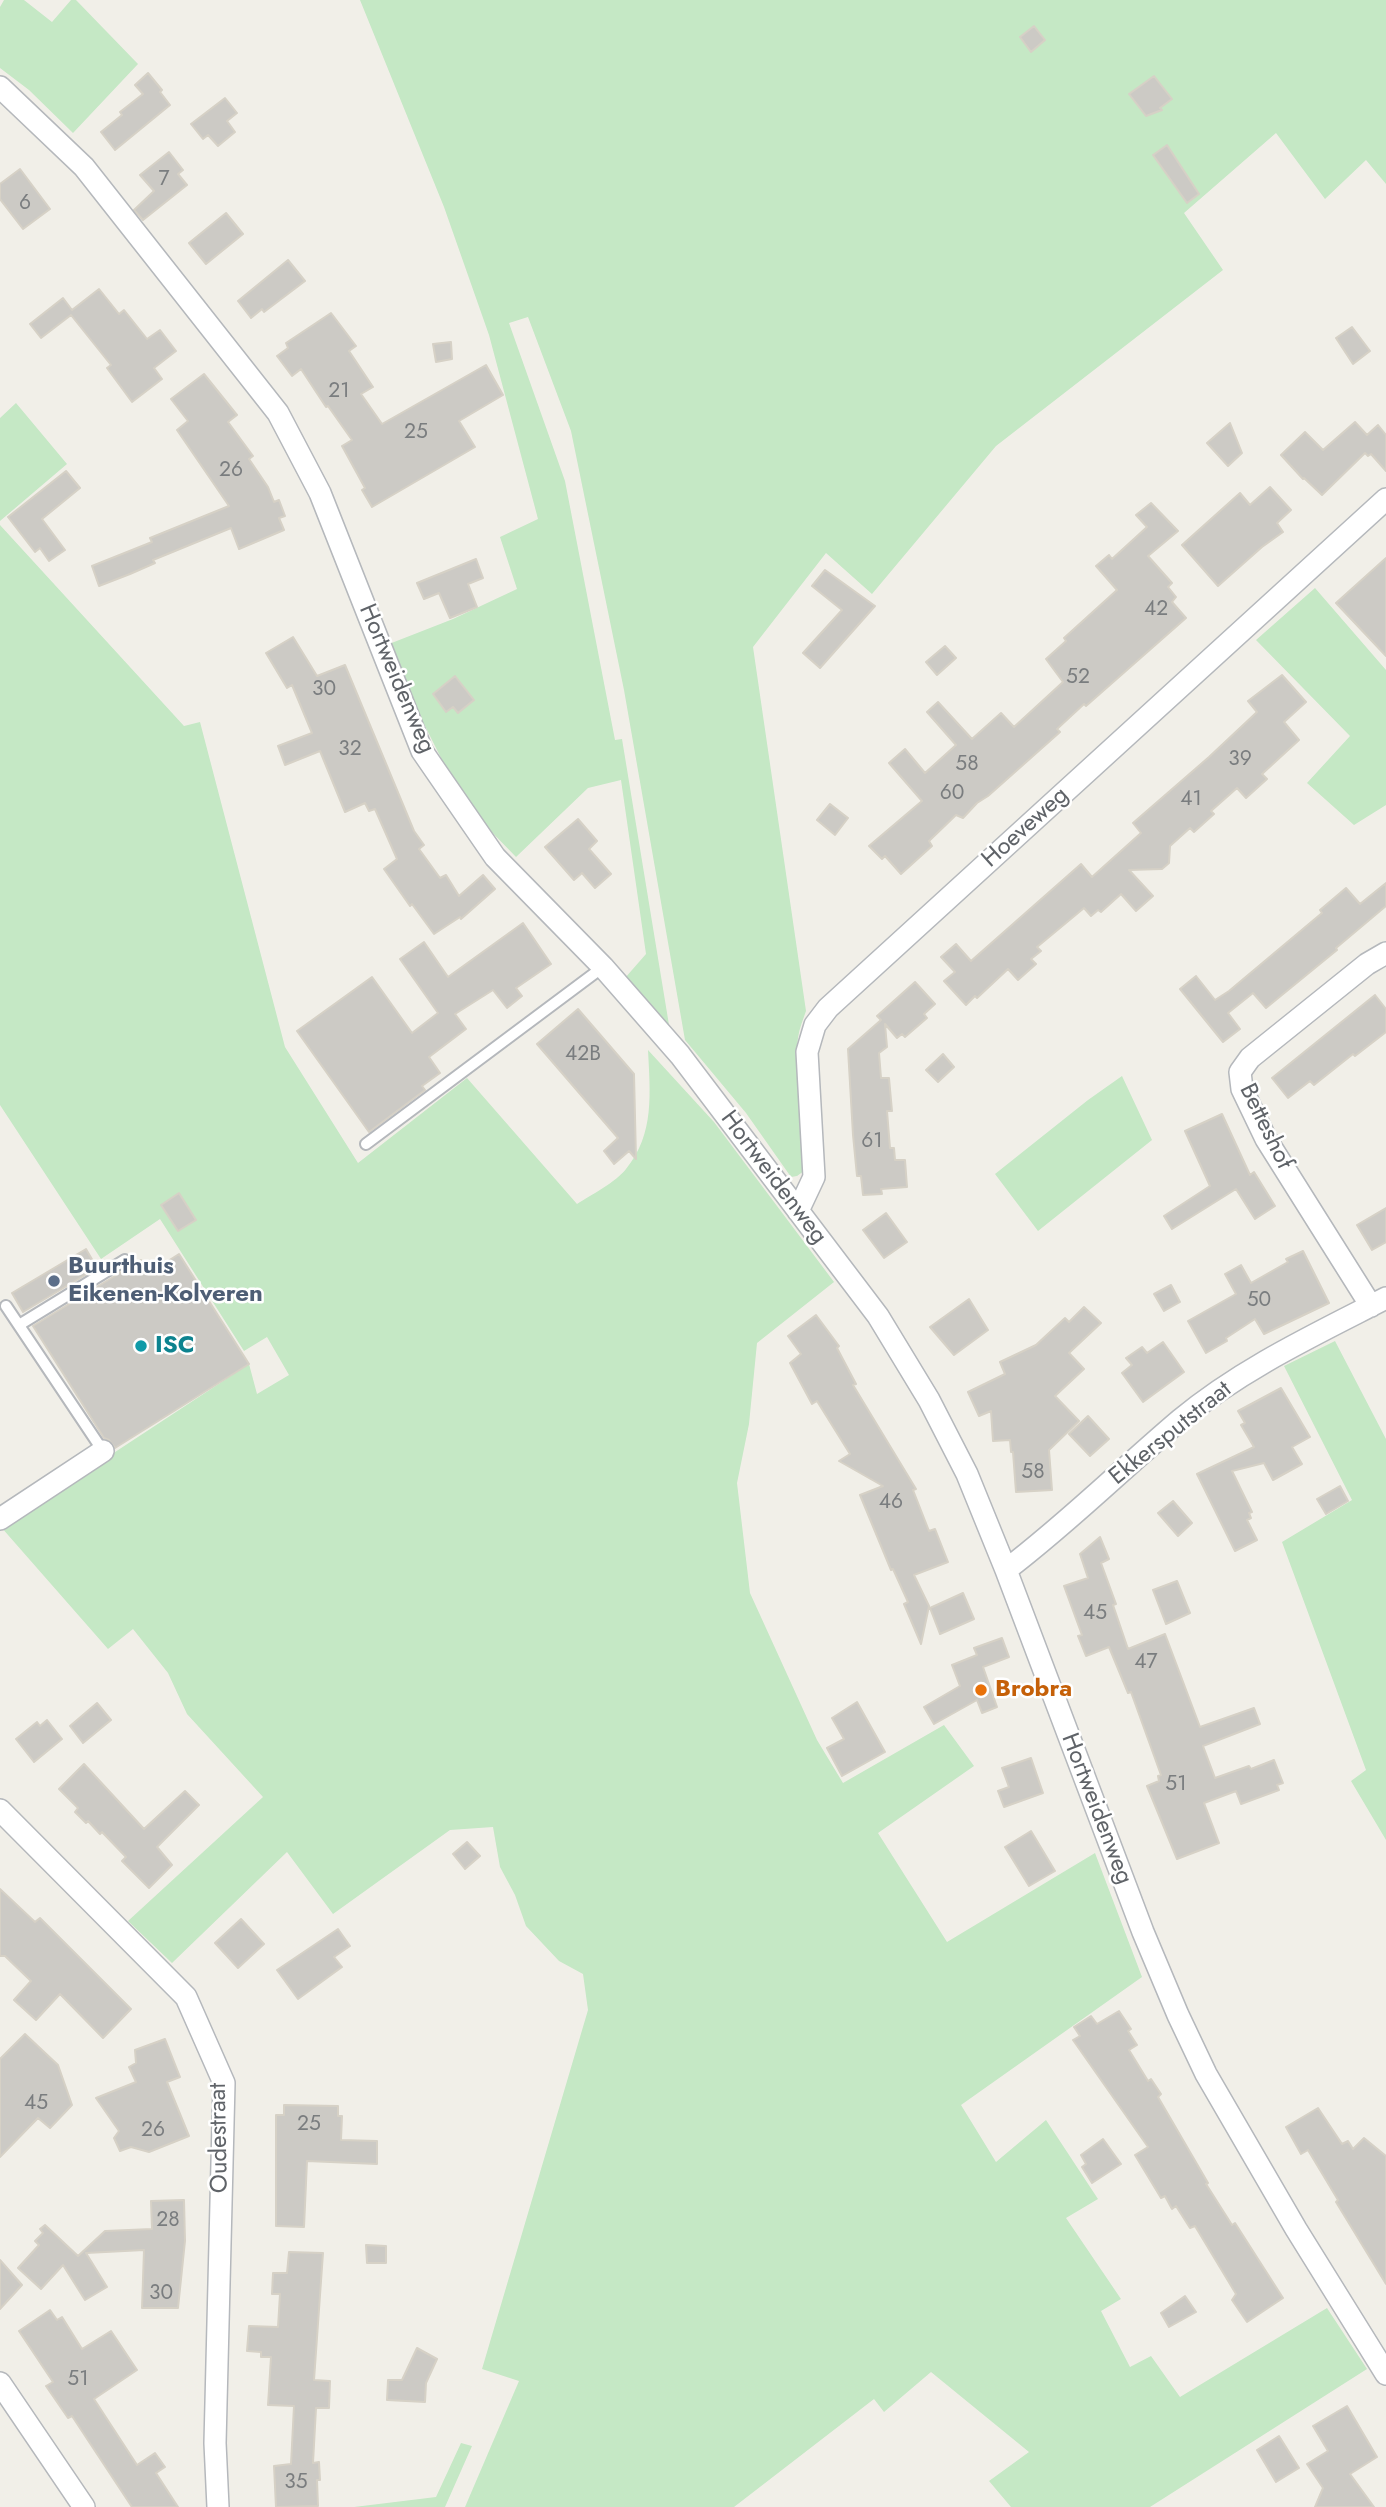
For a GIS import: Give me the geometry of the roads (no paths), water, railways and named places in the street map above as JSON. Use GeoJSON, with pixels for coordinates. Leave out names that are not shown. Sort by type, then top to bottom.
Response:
{"type":"FeatureCollection","features":[{"type":"Feature","properties":{"kind":"street","name":"Hortweidenweg"},"geometry":{"type":"LineString","coordinates":[[0,87],[85,167],[278,412],[320,493],[422,751],[495,856],[603,967],[680,1055],[878,1316],[929,1400],[967,1474],[1006,1570],[1143,1932],[1178,2015],[1206,2074],[1296,2229],[1386,2374]]}},
{"type":"Feature","properties":{"kind":"street","name":"Hoeveweg"},"geometry":{"type":"LineString","coordinates":[[798,1211],[814,1177],[807,1052],[815,1025],[828,1008],[1384,503]]}},
{"type":"Feature","properties":{"kind":"street","name":"Betteshof"},"geometry":{"type":"LineString","coordinates":[[1378,1302],[1266,1139],[1242,1089],[1240,1072],[1250,1058],[1367,964],[1386,953]]}},
{"type":"Feature","properties":{"kind":"street","name":"Ekkersputstraat"},"geometry":{"type":"LineString","coordinates":[[1006,1570],[1052,1536],[1181,1420],[1222,1389],[1378,1302]]}},
{"type":"Feature","properties":{"kind":"street"},"geometry":{"type":"LineString","coordinates":[[0,1519],[103,1451]]}},
{"type":"Feature","properties":{"kind":"street","name":"Oudestraat"},"geometry":{"type":"LineString","coordinates":[[0,1810],[186,1997],[224,2083],[215,2443],[218,2507]]}},
{"type":"Feature","properties":{"kind":"street"},"geometry":{"type":"LineString","coordinates":[[0,2383],[84,2507]]}},
{"type":"Feature","properties":{"kind":"lane"},"geometry":{"type":"LineString","coordinates":[[366,1144],[603,967]]}},
{"type":"Feature","properties":{"kind":"lane"},"geometry":{"type":"LineString","coordinates":[[19,1325],[125,1260]]}},
{"type":"Feature","properties":{"kind":"lane"},"geometry":{"type":"LineString","coordinates":[[6,1306],[103,1451]]}},
{"type":"Feature","properties":{"kind":"place","name":"Buurthuis Eikenen-Kolveren"},"geometry":{"type":"Point","coordinates":[54,1281]}},
{"type":"Feature","properties":{"kind":"place","name":"ISC"},"geometry":{"type":"Point","coordinates":[141,1346]}},
{"type":"Feature","properties":{"kind":"place","name":"Brobra"},"geometry":{"type":"Point","coordinates":[981,1690]}}]}
